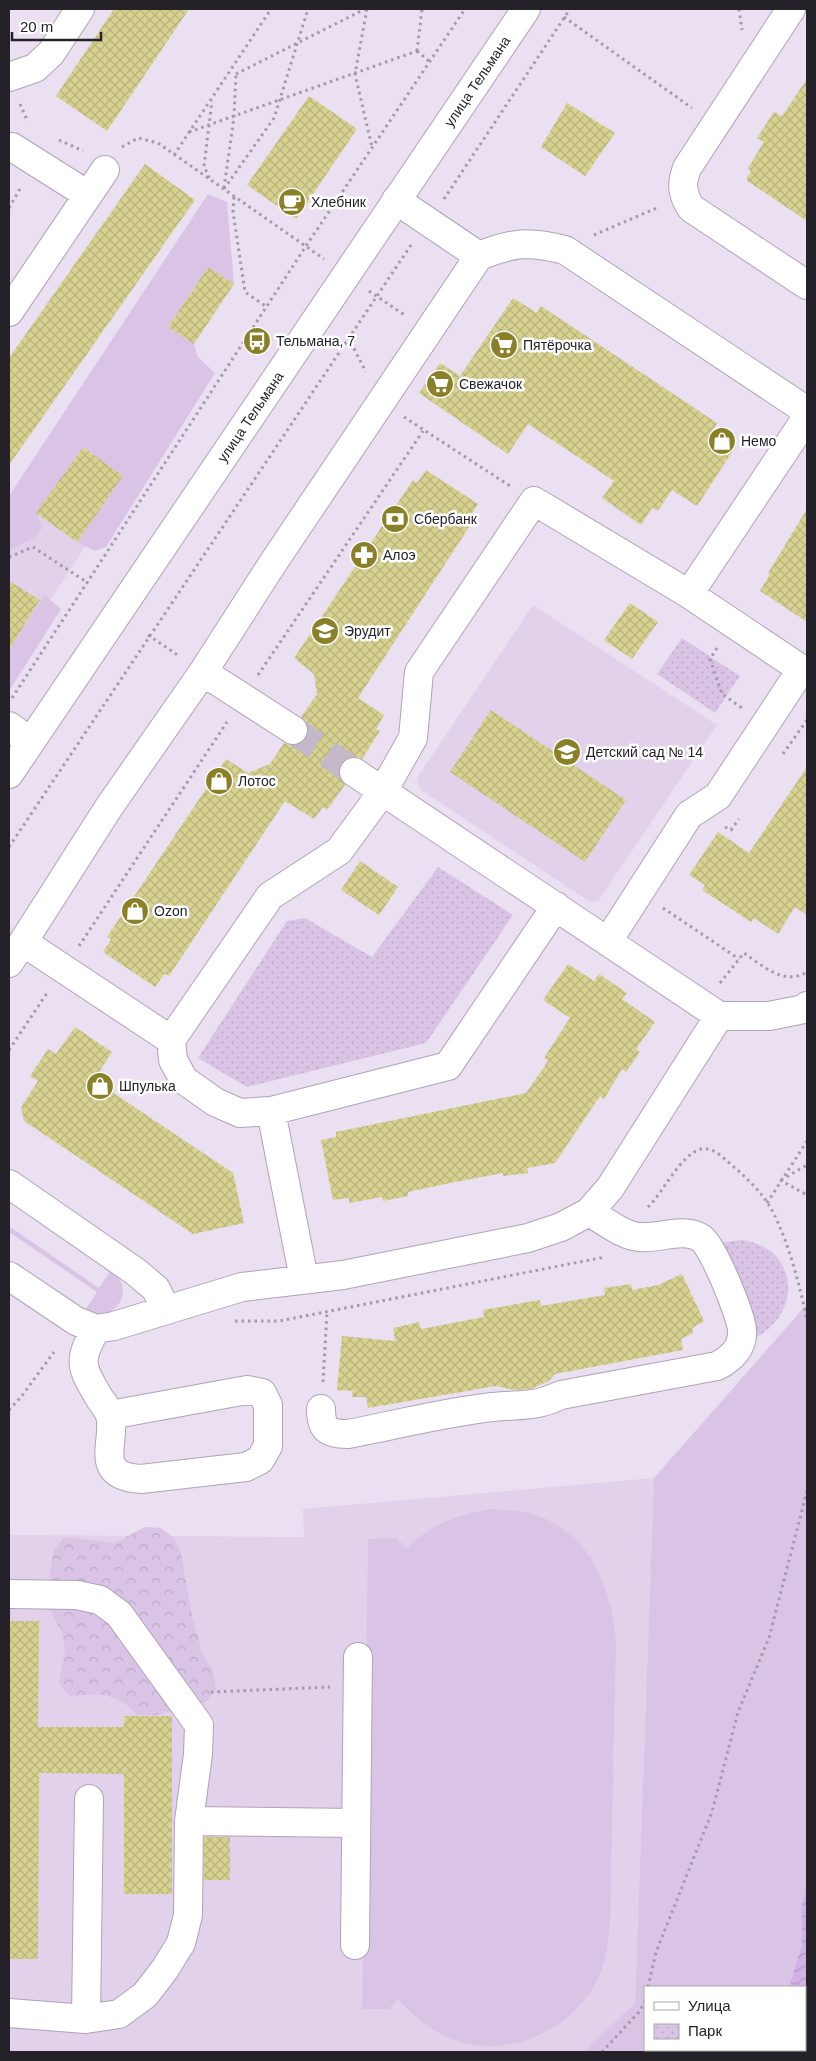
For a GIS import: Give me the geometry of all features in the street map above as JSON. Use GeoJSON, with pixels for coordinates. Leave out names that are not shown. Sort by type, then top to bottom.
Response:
{"type":"FeatureCollection","features":[{"type":"Feature","properties":{"kind":"main road"},"geometry":{"type":"LineString","coordinates":[[9,77],[36,68],[51,53],[80,9]]}},
{"type":"Feature","properties":{"kind":"main road","name":"улица Тельмана"},"geometry":{"type":"LineString","coordinates":[[9,774],[19,734],[396,200],[526,9]]}},
{"type":"Feature","properties":{"kind":"main road"},"geometry":{"type":"LineString","coordinates":[[791,9],[687,168],[682,181],[684,197],[691,208],[807,285]]}},
{"type":"Feature","properties":{"kind":"main road"},"geometry":{"type":"LineString","coordinates":[[12,148],[88,195]]}},
{"type":"Feature","properties":{"kind":"main road"},"geometry":{"type":"LineString","coordinates":[[9,312],[105,170]]}},
{"type":"Feature","properties":{"kind":"main road"},"geometry":{"type":"LineString","coordinates":[[396,200],[479,256]]}},
{"type":"Feature","properties":{"kind":"main road"},"geometry":{"type":"LineString","coordinates":[[171,1040],[64,968],[16,952],[109,807],[203,672],[479,256],[503,246],[538,243],[565,250],[807,411]]}},
{"type":"Feature","properties":{"kind":"main road"},"geometry":{"type":"LineString","coordinates":[[689,594],[807,417]]}},
{"type":"Feature","properties":{"kind":"main road"},"geometry":{"type":"LineString","coordinates":[[556,906],[448,1066],[271,1111],[240,1113],[215,1102],[184,1080],[173,1060],[171,1040],[270,896],[339,851],[383,791],[413,738],[419,672],[534,501],[689,594],[804,671],[765,724],[718,796],[689,815],[608,941]]}},
{"type":"Feature","properties":{"kind":"main road"},"geometry":{"type":"LineString","coordinates":[[203,672],[293,730]]}},
{"type":"Feature","properties":{"kind":"main road"},"geometry":{"type":"LineString","coordinates":[[354,772],[711,1011],[769,1016],[804,1009],[807,1006]]}},
{"type":"Feature","properties":{"kind":"main road"},"geometry":{"type":"LineString","coordinates":[[600,1218],[610,1188],[711,1011]]}},
{"type":"Feature","properties":{"kind":"main road"},"geometry":{"type":"LineString","coordinates":[[271,1111],[304,1278]]}},
{"type":"Feature","properties":{"kind":"main road"},"geometry":{"type":"LineString","coordinates":[[9,1184],[136,1272],[156,1289],[166,1310]]}},
{"type":"Feature","properties":{"kind":"main road"},"geometry":{"type":"LineString","coordinates":[[9,1276],[86,1325],[114,1326],[242,1286],[343,1275],[528,1238],[561,1227],[600,1218],[622,1231],[639,1237],[684,1234],[701,1238],[712,1250],[742,1331],[739,1346],[731,1359],[717,1366],[561,1395],[544,1403],[528,1406],[493,1407],[348,1434],[337,1434],[327,1431],[321,1422],[322,1398]]}},
{"type":"Feature","properties":{"kind":"main road"},"geometry":{"type":"LineString","coordinates":[[86,1325],[83,1351],[86,1375],[110,1415],[109,1457],[114,1470],[126,1478],[141,1479],[246,1467],[260,1460],[268,1446],[268,1405],[262,1393],[247,1390],[110,1415]]}},
{"type":"Feature","properties":{"kind":"main road"},"geometry":{"type":"LineString","coordinates":[[9,1594],[77,1595],[100,1600],[119,1614],[199,1725],[198,1754],[189,1821],[188,1915],[181,1943],[145,1995],[119,2014],[86,2019],[9,2013]]}},
{"type":"Feature","properties":{"kind":"main road"},"geometry":{"type":"LineString","coordinates":[[355,1945],[358,1657]]}},
{"type":"Feature","properties":{"kind":"main road"},"geometry":{"type":"LineString","coordinates":[[86,2019],[89,1799]]}},
{"type":"Feature","properties":{"kind":"main road"},"geometry":{"type":"LineString","coordinates":[[189,1821],[356,1823]]}},
{"type":"Feature","properties":{"kind":"path"},"geometry":{"type":"LineString","coordinates":[[174,155],[212,101],[230,70],[271,9]]}},
{"type":"Feature","properties":{"kind":"path"},"geometry":{"type":"LineString","coordinates":[[224,189],[274,118],[308,9]]}},
{"type":"Feature","properties":{"kind":"path"},"geometry":{"type":"LineString","coordinates":[[236,74],[298,41],[366,9]]}},
{"type":"Feature","properties":{"kind":"path"},"geometry":{"type":"LineString","coordinates":[[366,9],[355,74],[372,148]]}},
{"type":"Feature","properties":{"kind":"path"},"geometry":{"type":"LineString","coordinates":[[417,51],[422,9]]}},
{"type":"Feature","properties":{"kind":"path"},"geometry":{"type":"LineString","coordinates":[[9,703],[306,246],[465,9]]}},
{"type":"Feature","properties":{"kind":"path"},"geometry":{"type":"LineString","coordinates":[[9,847],[148,635],[191,576],[348,337],[570,9]]}},
{"type":"Feature","properties":{"kind":"path"},"geometry":{"type":"LineString","coordinates":[[564,17],[716,125]]}},
{"type":"Feature","properties":{"kind":"path"},"geometry":{"type":"LineString","coordinates":[[189,132],[417,51]]}},
{"type":"Feature","properties":{"kind":"path"},"geometry":{"type":"LineString","coordinates":[[417,51],[430,62]]}},
{"type":"Feature","properties":{"kind":"path"},"geometry":{"type":"LineString","coordinates":[[230,70],[236,74]]}},
{"type":"Feature","properties":{"kind":"path"},"geometry":{"type":"LineString","coordinates":[[224,189],[234,117],[236,74]]}},
{"type":"Feature","properties":{"kind":"path"},"geometry":{"type":"LineString","coordinates":[[209,179],[204,166],[212,101]]}},
{"type":"Feature","properties":{"kind":"path"},"geometry":{"type":"LineString","coordinates":[[105,170],[123,144],[138,138],[158,143],[326,260]]}},
{"type":"Feature","properties":{"kind":"path"},"geometry":{"type":"LineString","coordinates":[[234,196],[233,212],[244,292],[267,307]]}},
{"type":"Feature","properties":{"kind":"path"},"geometry":{"type":"LineString","coordinates":[[565,250],[594,235],[684,197]]}},
{"type":"Feature","properties":{"kind":"path"},"geometry":{"type":"LineString","coordinates":[[348,337],[381,401],[423,431],[534,501]]}},
{"type":"Feature","properties":{"kind":"path"},"geometry":{"type":"LineString","coordinates":[[9,1050],[423,431]]}},
{"type":"Feature","properties":{"kind":"path"},"geometry":{"type":"LineString","coordinates":[[9,557],[33,547],[88,583]]}},
{"type":"Feature","properties":{"kind":"path"},"geometry":{"type":"LineString","coordinates":[[733,623],[710,659],[722,694],[791,743]]}},
{"type":"Feature","properties":{"kind":"path"},"geometry":{"type":"LineString","coordinates":[[148,635],[203,672]]}},
{"type":"Feature","properties":{"kind":"path"},"geometry":{"type":"LineString","coordinates":[[780,759],[807,720]]}},
{"type":"Feature","properties":{"kind":"path"},"geometry":{"type":"LineString","coordinates":[[724,826],[731,830],[742,814]]}},
{"type":"Feature","properties":{"kind":"path"},"geometry":{"type":"LineString","coordinates":[[656,904],[739,959]]}},
{"type":"Feature","properties":{"kind":"path"},"geometry":{"type":"LineString","coordinates":[[711,1011],[744,953],[780,976],[792,977],[807,972]]}},
{"type":"Feature","properties":{"kind":"path"},"geometry":{"type":"LineString","coordinates":[[767,1203],[807,1140]]}},
{"type":"Feature","properties":{"kind":"path"},"geometry":{"type":"LineString","coordinates":[[600,1218],[646,1209],[684,1161],[701,1149],[716,1152],[747,1178],[767,1203],[798,1280],[807,1320]]}},
{"type":"Feature","properties":{"kind":"path"},"geometry":{"type":"LineString","coordinates":[[780,1180],[807,1165]]}},
{"type":"Feature","properties":{"kind":"path"},"geometry":{"type":"LineString","coordinates":[[780,1180],[807,1195]]}},
{"type":"Feature","properties":{"kind":"path"},"geometry":{"type":"LineString","coordinates":[[198,1300],[222,1321],[279,1321],[609,1256]]}},
{"type":"Feature","properties":{"kind":"path"},"geometry":{"type":"LineString","coordinates":[[322,1398],[327,1312]]}},
{"type":"Feature","properties":{"kind":"path"},"geometry":{"type":"LineString","coordinates":[[9,1410],[86,1325]]}},
{"type":"Feature","properties":{"kind":"path"},"geometry":{"type":"LineString","coordinates":[[648,1986],[656,1952],[712,1812],[738,1712],[769,1638],[807,1491]]}},
{"type":"Feature","properties":{"kind":"path"},"geometry":{"type":"LineString","coordinates":[[210,1692],[358,1686]]}},
{"type":"Feature","properties":{"kind":"path"},"geometry":{"type":"LineString","coordinates":[[602,2052],[639,2012],[644,2003]]}},
{"type":"Feature","properties":{"kind":"shaded area"},"geometry":{"type":"Polygon","coordinates":[[[81,440],[133,473],[9,664],[9,551],[81,440]]]}},
{"type":"Feature","properties":{"kind":"shaded area","name":"Детский сад № 14"},"geometry":{"type":"Polygon","coordinates":[[[533,605],[717,725],[598,901],[588,901],[421,790],[417,778],[533,605]]]}},
{"type":"Feature","properties":{"kind":"shaded area"},"geometry":{"type":"Polygon","coordinates":[[[654,1478],[635,2003],[583,2052],[9,2052],[9,1535],[304,1537],[303,1509],[654,1478]]]}},
{"type":"Feature","properties":{"kind":"green space"},"geometry":{"type":"Polygon","coordinates":[[[208,194],[227,202],[234,284],[208,267],[168,327],[194,344],[198,357],[215,373],[106,547],[95,551],[77,542],[123,476],[83,448],[37,513],[42,528],[34,538],[9,550],[9,496],[208,194]]]}},
{"type":"Feature","properties":{"kind":"green space"},"geometry":{"type":"Polygon","coordinates":[[[45,595],[61,609],[9,691],[9,650],[45,595]]]}},
{"type":"Feature","properties":{"kind":"green space"},"geometry":{"type":"Polygon","coordinates":[[[682,638],[740,676],[715,713],[657,674],[682,638]]]}},
{"type":"Feature","properties":{"kind":"green space"},"geometry":{"type":"Polygon","coordinates":[[[438,867],[513,915],[426,1043],[247,1087],[198,1058],[287,921],[305,918],[372,957],[438,867]]]}},
{"type":"Feature","properties":{"kind":"green space"},"geometry":{"type":"Polygon","coordinates":[[[9,1226],[99,1288],[111,1270],[119,1279],[123,1288],[119,1304],[104,1314],[95,1314],[85,1310],[97,1292],[9,1232],[9,1226]]]}},
{"type":"Feature","properties":{"kind":"green space"},"geometry":{"type":"Polygon","coordinates":[[[742,1240],[761,1245],[774,1255],[783,1267],[788,1282],[787,1297],[782,1312],[772,1326],[757,1337],[719,1243],[742,1240]]]}},
{"type":"Feature","properties":{"kind":"green space"},"geometry":{"type":"Polygon","coordinates":[[[807,1304],[807,1887],[802,1904],[802,1945],[789,1986],[644,1986],[644,2051],[783,2052],[583,2052],[635,2003],[654,1478],[807,1304]]]}},
{"type":"Feature","properties":{"kind":"green space"},"geometry":{"type":"Polygon","coordinates":[[[490,1509],[519,1511],[539,1516],[563,1529],[577,1541],[598,1570],[605,1586],[614,1621],[616,1640],[610,1923],[604,1963],[598,1979],[583,2002],[555,2027],[521,2042],[483,2046],[464,2043],[445,2036],[419,2020],[398,1999],[389,2009],[362,2009],[368,1539],[396,1538],[407,1548],[435,1527],[467,1514],[490,1509]]]}},
{"type":"Feature","properties":{"kind":"green space"},"geometry":{"type":"Polygon","coordinates":[[[145,1527],[161,1528],[174,1538],[181,1553],[193,1621],[204,1658],[213,1671],[216,1689],[206,1702],[156,1715],[138,1715],[122,1702],[107,1696],[70,1696],[59,1683],[65,1650],[62,1632],[45,1601],[54,1550],[64,1537],[115,1543],[145,1527]]]}},
{"type":"Feature","properties":{"kind":"water"},"geometry":{"type":"Polygon","coordinates":[[[807,1887],[807,2052],[783,2052],[806,2051],[806,1986],[789,1986],[802,1945],[802,1904],[807,1887]]]}},
{"type":"Feature","properties":{"kind":"building"},"geometry":{"type":"Polygon","coordinates":[[[114,9],[189,9],[107,131],[56,96],[114,9]]]}},
{"type":"Feature","properties":{"kind":"building"},"geometry":{"type":"Polygon","coordinates":[[[807,79],[807,221],[746,180],[751,171],[748,168],[764,142],[757,138],[774,112],[782,116],[807,79]]]}},
{"type":"Feature","properties":{"kind":"building"},"geometry":{"type":"Polygon","coordinates":[[[309,96],[357,129],[296,219],[247,185],[309,96]]]}},
{"type":"Feature","properties":{"kind":"building"},"geometry":{"type":"Polygon","coordinates":[[[567,103],[615,133],[585,176],[541,147],[567,103]]]}},
{"type":"Feature","properties":{"kind":"building"},"geometry":{"type":"Polygon","coordinates":[[[145,164],[195,200],[9,465],[9,358],[145,164]]]}},
{"type":"Feature","properties":{"kind":"building"},"geometry":{"type":"Polygon","coordinates":[[[208,267],[234,284],[194,344],[168,327],[208,267]]]}},
{"type":"Feature","properties":{"kind":"building"},"geometry":{"type":"Polygon","coordinates":[[[513,298],[537,313],[541,306],[717,423],[713,430],[736,446],[697,506],[672,490],[658,511],[652,508],[641,525],[602,498],[614,481],[528,424],[508,454],[419,393],[440,363],[460,376],[513,298]]]}},
{"type":"Feature","properties":{"kind":"building"},"geometry":{"type":"Polygon","coordinates":[[[83,447],[123,476],[77,542],[36,513],[83,447]]]}},
{"type":"Feature","properties":{"kind":"building"},"geometry":{"type":"Polygon","coordinates":[[[426,470],[478,504],[469,518],[473,521],[358,698],[384,715],[376,729],[380,731],[362,759],[356,756],[348,758],[341,764],[338,770],[340,778],[345,785],[327,810],[323,807],[314,819],[285,801],[169,976],[164,974],[155,987],[103,952],[111,939],[107,937],[226,759],[248,773],[270,764],[284,743],[293,746],[300,744],[306,739],[309,730],[307,722],[301,717],[317,694],[314,674],[294,658],[413,480],[417,483],[426,470]]]}},
{"type":"Feature","properties":{"kind":"building"},"geometry":{"type":"Polygon","coordinates":[[[807,509],[807,622],[760,591],[770,574],[768,573],[807,509]]]}},
{"type":"Feature","properties":{"kind":"building"},"geometry":{"type":"Polygon","coordinates":[[[9,581],[40,600],[9,650],[9,581]]]}},
{"type":"Feature","properties":{"kind":"building"},"geometry":{"type":"Polygon","coordinates":[[[630,603],[658,622],[632,659],[604,640],[630,603]]]}},
{"type":"Feature","properties":{"kind":"building"},"geometry":{"type":"Polygon","coordinates":[[[491,710],[626,800],[585,862],[450,772],[491,710]]]}},
{"type":"Feature","properties":{"kind":"building"},"geometry":{"type":"Polygon","coordinates":[[[807,767],[807,915],[795,907],[778,934],[754,918],[751,922],[702,890],[705,885],[689,875],[718,832],[749,853],[807,767]]]}},
{"type":"Feature","properties":{"kind":"building"},"geometry":{"type":"Polygon","coordinates":[[[360,861],[398,887],[379,915],[341,890],[360,861]]]}},
{"type":"Feature","properties":{"kind":"building"},"geometry":{"type":"Polygon","coordinates":[[[568,964],[594,981],[599,974],[627,993],[622,999],[655,1022],[636,1049],[640,1052],[626,1072],[622,1069],[604,1099],[600,1096],[555,1163],[527,1168],[528,1173],[503,1176],[503,1173],[450,1183],[408,1192],[408,1196],[383,1201],[382,1197],[349,1203],[349,1198],[333,1200],[321,1140],[336,1137],[336,1132],[526,1093],[548,1061],[544,1058],[570,1018],[543,1000],[568,964]]]}},
{"type":"Feature","properties":{"kind":"building"},"geometry":{"type":"Polygon","coordinates":[[[75,1027],[112,1052],[94,1080],[233,1173],[244,1223],[193,1234],[24,1121],[21,1107],[38,1081],[30,1076],[48,1049],[56,1054],[75,1027]]]}},
{"type":"Feature","properties":{"kind":"building"},"geometry":{"type":"Polygon","coordinates":[[[682,1274],[704,1321],[692,1328],[693,1333],[681,1339],[683,1350],[555,1374],[549,1381],[530,1389],[515,1390],[496,1386],[368,1408],[366,1397],[352,1397],[353,1391],[337,1390],[342,1336],[395,1341],[393,1328],[419,1322],[421,1329],[484,1317],[483,1310],[540,1300],[541,1306],[605,1295],[604,1288],[631,1284],[632,1290],[658,1285],[682,1274]]]}},
{"type":"Feature","properties":{"kind":"building"},"geometry":{"type":"Polygon","coordinates":[[[9,1621],[39,1621],[38,1727],[124,1727],[124,1716],[172,1716],[172,1894],[124,1894],[124,1774],[39,1773],[38,1959],[9,1959],[9,1621]]]}},
{"type":"Feature","properties":{"kind":"building"},"geometry":{"type":"Polygon","coordinates":[[[204,1837],[230,1837],[230,1880],[204,1880],[204,1837]]]}},
{"type":"Feature","properties":{"kind":"tunnel"},"geometry":{"type":"LineString","coordinates":[[293,730],[354,772]]}},
{"type":"Feature","properties":{"kind":"place","name":"Хлебник"},"geometry":{"type":"Point","coordinates":[292,202]}},
{"type":"Feature","properties":{"kind":"place","name":"Тельмана, 7"},"geometry":{"type":"Point","coordinates":[257,341]}},
{"type":"Feature","properties":{"kind":"place","name":"Пятёрочка"},"geometry":{"type":"Point","coordinates":[504,345]}},
{"type":"Feature","properties":{"kind":"place","name":"Свежачок"},"geometry":{"type":"Point","coordinates":[440,384]}},
{"type":"Feature","properties":{"kind":"place","name":"Немо"},"geometry":{"type":"Point","coordinates":[722,441]}},
{"type":"Feature","properties":{"kind":"place","name":"Сбербанк"},"geometry":{"type":"Point","coordinates":[395,519]}},
{"type":"Feature","properties":{"kind":"place","name":"Алоэ"},"geometry":{"type":"Point","coordinates":[364,555]}},
{"type":"Feature","properties":{"kind":"place","name":"Эрудит"},"geometry":{"type":"Point","coordinates":[325,631]}},
{"type":"Feature","properties":{"kind":"place","name":"Детский сад № 14"},"geometry":{"type":"Point","coordinates":[567,752]}},
{"type":"Feature","properties":{"kind":"place","name":"Лотос"},"geometry":{"type":"Point","coordinates":[219,781]}},
{"type":"Feature","properties":{"kind":"place","name":"Ozon"},"geometry":{"type":"Point","coordinates":[135,911]}},
{"type":"Feature","properties":{"kind":"place","name":"Шпулька"},"geometry":{"type":"Point","coordinates":[100,1086]}}]}
